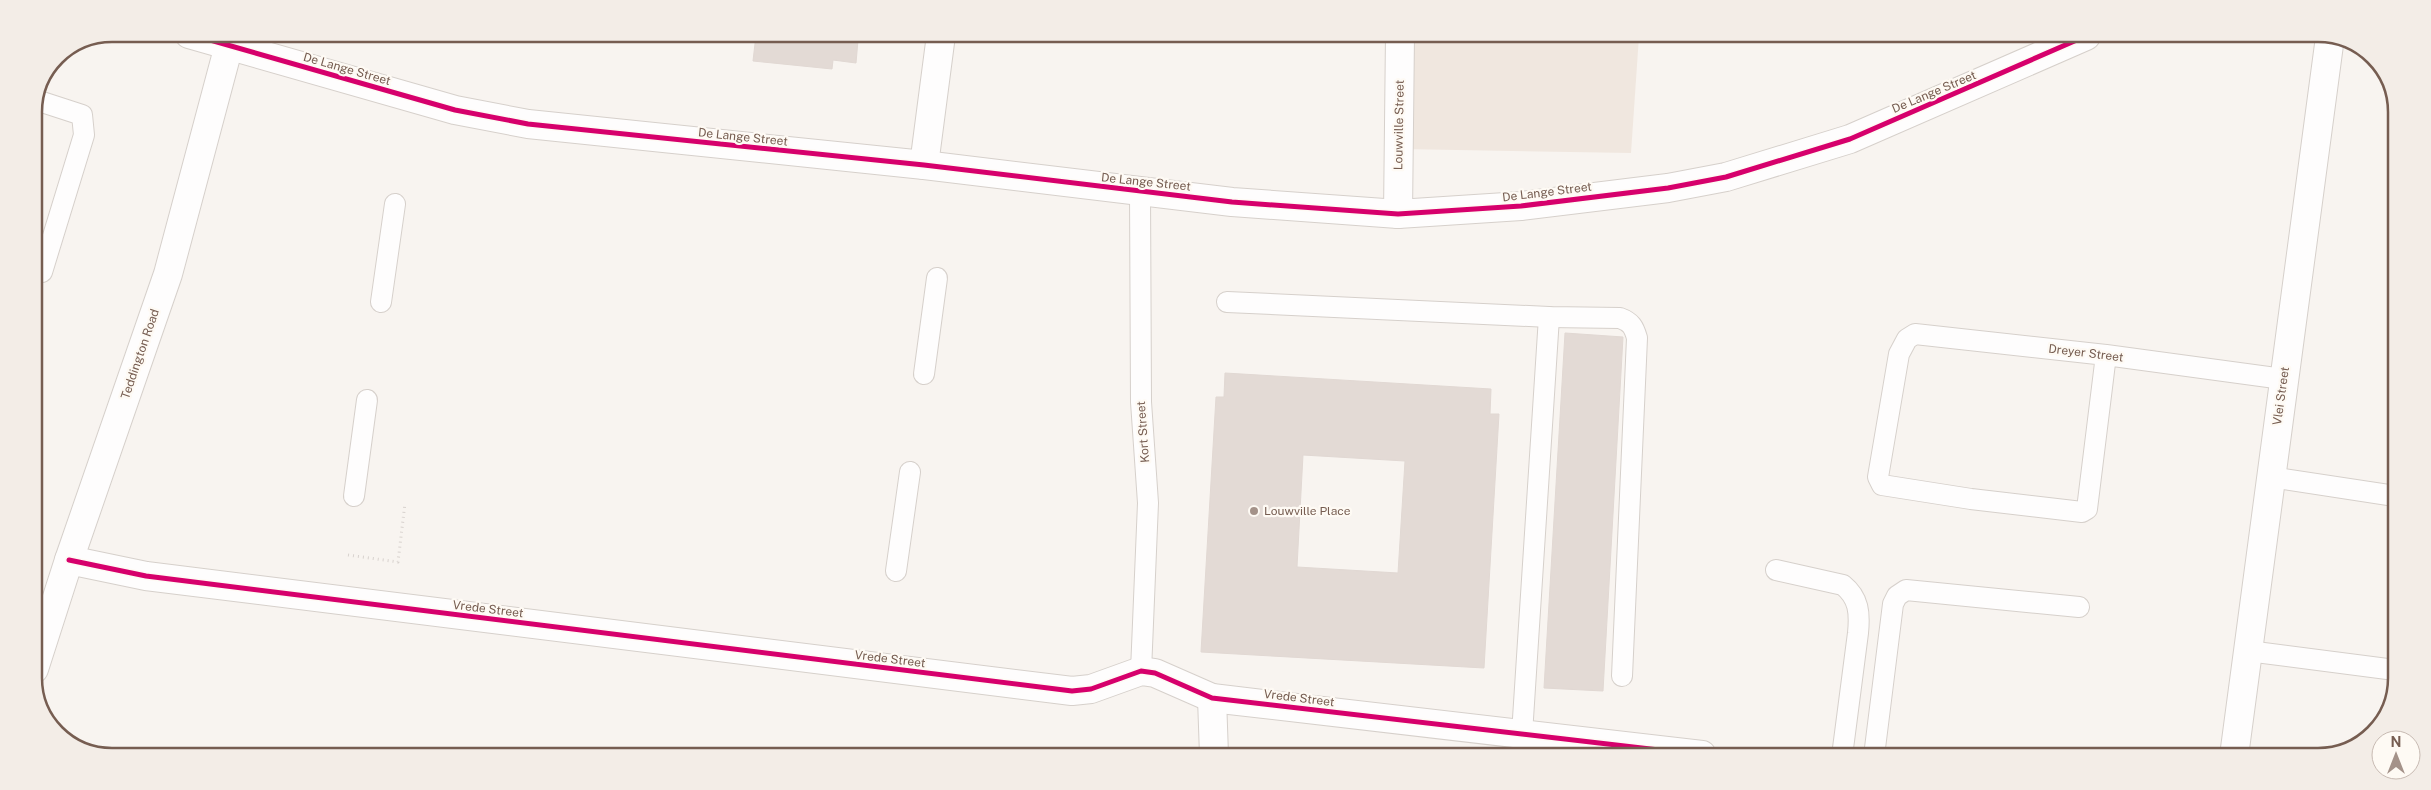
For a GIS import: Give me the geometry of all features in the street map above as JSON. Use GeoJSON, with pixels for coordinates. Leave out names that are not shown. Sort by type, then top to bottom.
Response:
{"type":"FeatureCollection","features":[{"type":"Feature","properties":{"kind":"street","name":"Teddington Road"},"geometry":{"type":"LineString","coordinates":[[43,641],[168,274],[230,42]]}},
{"type":"Feature","properties":{"kind":"street","name":"De Lange Street"},"geometry":{"type":"LineString","coordinates":[[238,42],[492,118],[554,128],[924,165],[1140,192],[1334,211],[1398,214],[1521,206],[1668,188],[1726,177],[1850,139],[2072,42]]}},
{"type":"Feature","properties":{"kind":"street"},"geometry":{"type":"LineString","coordinates":[[924,165],[940,42]]}},
{"type":"Feature","properties":{"kind":"street","name":"Louwville Street"},"geometry":{"type":"LineString","coordinates":[[1398,214],[1400,42]]}},
{"type":"Feature","properties":{"kind":"street","name":"Vlei Street"},"geometry":{"type":"LineString","coordinates":[[2235,748],[2329,43]]}},
{"type":"Feature","properties":{"kind":"street","name":"Vrede Street"},"geometry":{"type":"LineString","coordinates":[[69,560],[146,576],[1072,691],[1091,689],[1141,671],[1155,673],[1212,698],[1522,734],[1609,748]]}},
{"type":"Feature","properties":{"kind":"street"},"geometry":{"type":"LineString","coordinates":[[1212,698],[1214,748]]}},
{"type":"Feature","properties":{"kind":"lane"},"geometry":{"type":"LineString","coordinates":[[42,271],[84,135],[82,115],[44,102]]}},
{"type":"Feature","properties":{"kind":"lane","name":"Kort Street"},"geometry":{"type":"LineString","coordinates":[[1140,192],[1141,402],[1148,503],[1141,671]]}},
{"type":"Feature","properties":{"kind":"lane"},"geometry":{"type":"LineString","coordinates":[[381,302],[395,204]]}},
{"type":"Feature","properties":{"kind":"lane"},"geometry":{"type":"LineString","coordinates":[[924,374],[937,278]]}},
{"type":"Feature","properties":{"kind":"lane"},"geometry":{"type":"LineString","coordinates":[[1227,302],[1549,317],[1620,318],[1628,321],[1634,328],[1637,338],[1622,676]]}},
{"type":"Feature","properties":{"kind":"lane"},"geometry":{"type":"LineString","coordinates":[[1522,734],[1549,317]]}},
{"type":"Feature","properties":{"kind":"lane","name":"Dreyer Street"},"geometry":{"type":"LineString","coordinates":[[2106,355],[2089,505],[2082,512],[1884,487],[1878,477],[1899,354],[1908,339],[1916,334],[2106,355],[2283,379]]}},
{"type":"Feature","properties":{"kind":"lane"},"geometry":{"type":"LineString","coordinates":[[354,496],[367,400]]}},
{"type":"Feature","properties":{"kind":"lane"},"geometry":{"type":"LineString","coordinates":[[896,571],[910,472]]}},
{"type":"Feature","properties":{"kind":"lane"},"geometry":{"type":"LineString","coordinates":[[2270,476],[2388,495]]}},
{"type":"Feature","properties":{"kind":"lane"},"geometry":{"type":"LineString","coordinates":[[1776,570],[1844,585],[1851,591],[1857,602],[1860,614],[1843,748]]}},
{"type":"Feature","properties":{"kind":"lane"},"geometry":{"type":"LineString","coordinates":[[1875,748],[1893,604],[1902,592],[1906,590],[2079,607]]}},
{"type":"Feature","properties":{"kind":"lane"},"geometry":{"type":"LineString","coordinates":[[2248,651],[2388,669]]}},
{"type":"Feature","properties":{"kind":"path"},"geometry":{"type":"LineString","coordinates":[[348,555],[398,562],[405,503]]}},
{"type":"Feature","properties":{"kind":"shaded area"},"geometry":{"type":"Polygon","coordinates":[[[1403,42],[1639,42],[1631,153],[1401,149],[1403,42]]]}},
{"type":"Feature","properties":{"kind":"building"},"geometry":{"type":"Polygon","coordinates":[[[755,42],[858,42],[856,63],[833,60],[832,69],[753,61],[755,42]]]}},
{"type":"Feature","properties":{"kind":"building"},"geometry":{"type":"Polygon","coordinates":[[[1565,333],[1623,337],[1603,691],[1544,688],[1565,333]]]}},
{"type":"Feature","properties":{"kind":"building","name":"Louwville Place"},"geometry":{"type":"Polygon","coordinates":[[[1225,373],[1491,389],[1490,414],[1499,414],[1484,668],[1201,652],[1216,397],[1224,397],[1225,373]],[[1303,455],[1297,567],[1398,573],[1405,461],[1303,455]]]}},
{"type":"Feature","properties":{"kind":"cycle path"},"geometry":{"type":"LineString","coordinates":[[217,42],[455,110],[528,124],[924,165],[1232,202],[1398,214],[1521,206],[1668,188],[1726,177],[1850,139],[2072,42]]}},
{"type":"Feature","properties":{"kind":"cycle path"},"geometry":{"type":"LineString","coordinates":[[69,560],[146,576],[1072,691],[1091,689],[1141,671],[1155,673],[1212,698],[1642,748]]}},
{"type":"Feature","properties":{"kind":"place","name":"Louwville Place"},"geometry":{"type":"Point","coordinates":[1254,511]}}]}
